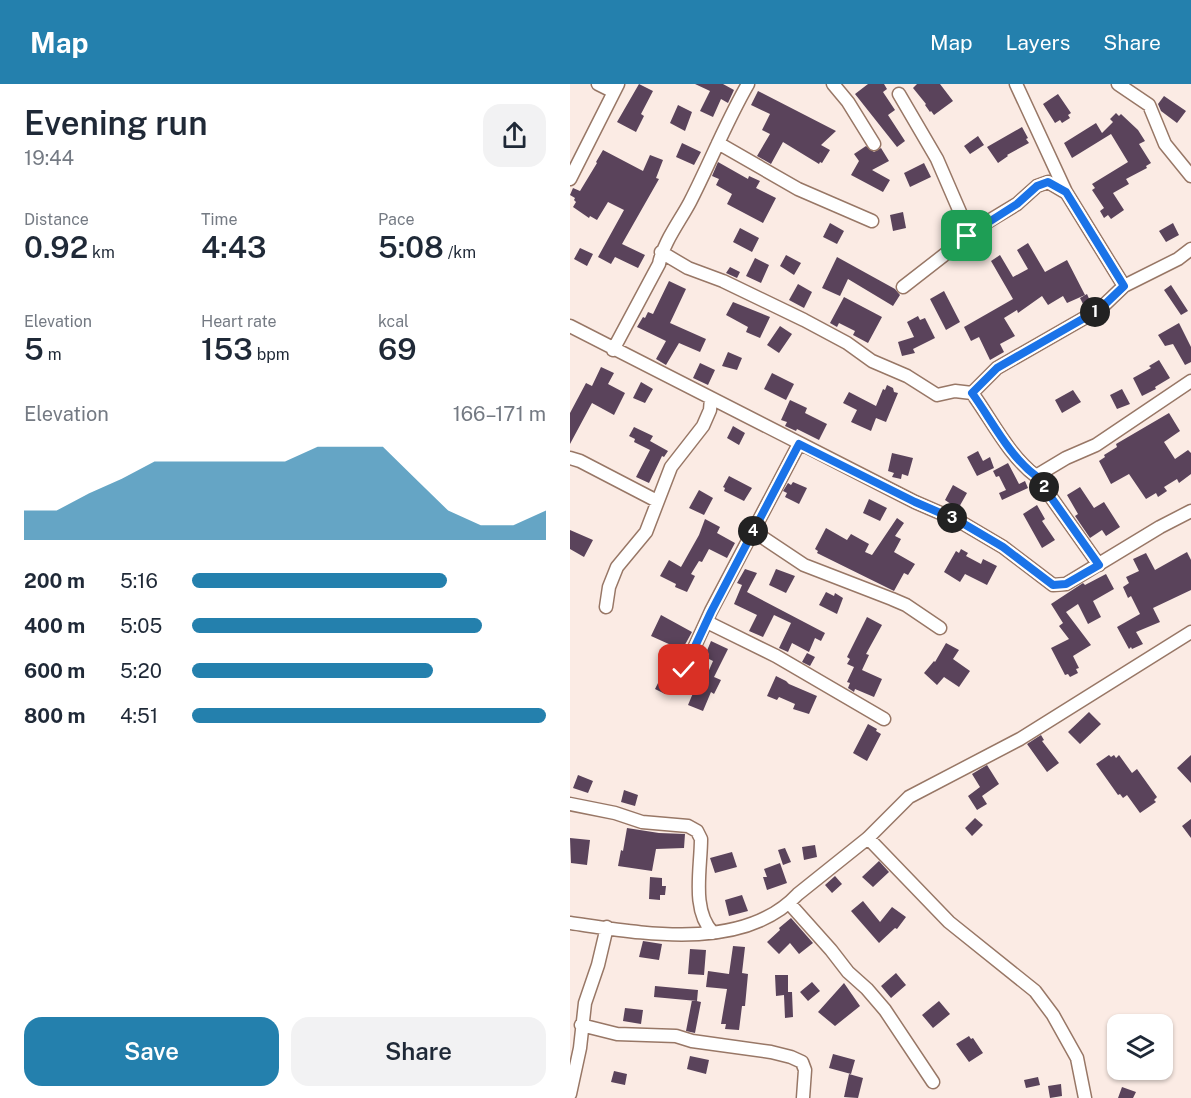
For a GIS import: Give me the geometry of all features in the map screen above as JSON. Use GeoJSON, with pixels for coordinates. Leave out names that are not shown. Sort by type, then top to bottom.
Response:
{"type":"FeatureCollection","features":[{"type":"Feature","properties":{"kind":"street"},"geometry":{"type":"LineString","coordinates":[[570,178],[616,88],[598,84]]}},
{"type":"Feature","properties":{"kind":"street"},"geometry":{"type":"LineString","coordinates":[[613,350],[659,264],[661,252],[687,208],[748,84]]}},
{"type":"Feature","properties":{"kind":"street"},"geometry":{"type":"LineString","coordinates":[[832,84],[848,102],[874,144]]}},
{"type":"Feature","properties":{"kind":"street"},"geometry":{"type":"LineString","coordinates":[[1016,84],[1066,192],[1124,286]]}},
{"type":"Feature","properties":{"kind":"street"},"geometry":{"type":"LineString","coordinates":[[1118,84],[1149,105],[1165,144],[1191,176]]}},
{"type":"Feature","properties":{"kind":"street"},"geometry":{"type":"LineString","coordinates":[[899,94],[937,159],[963,219],[974,230]]}},
{"type":"Feature","properties":{"kind":"street"},"geometry":{"type":"LineString","coordinates":[[718,143],[798,189],[872,221]]}},
{"type":"Feature","properties":{"kind":"street"},"geometry":{"type":"LineString","coordinates":[[903,287],[957,246],[974,230],[1010,208],[1042,184],[1048,182],[1066,192]]}},
{"type":"Feature","properties":{"kind":"street"},"geometry":{"type":"LineString","coordinates":[[972,393],[997,368],[1100,309],[1124,286],[1179,259],[1191,249]]}},
{"type":"Feature","properties":{"kind":"street"},"geometry":{"type":"LineString","coordinates":[[661,252],[688,268],[723,281],[804,320],[872,361],[907,376],[937,395],[955,391],[972,393]]}},
{"type":"Feature","properties":{"kind":"street"},"geometry":{"type":"LineString","coordinates":[[570,326],[799,444],[915,502],[959,521],[1003,547],[1053,585],[1066,584],[1191,511]]}},
{"type":"Feature","properties":{"kind":"street"},"geometry":{"type":"LineString","coordinates":[[1036,476],[1066,458],[1096,445],[1191,381]]}},
{"type":"Feature","properties":{"kind":"street"},"geometry":{"type":"LineString","coordinates":[[972,393],[1026,468],[1036,476],[1099,565]]}},
{"type":"Feature","properties":{"kind":"street"},"geometry":{"type":"LineString","coordinates":[[606,607],[609,587],[617,567],[643,537],[674,463],[703,426],[710,410],[711,398]]}},
{"type":"Feature","properties":{"kind":"street"},"geometry":{"type":"LineString","coordinates":[[684,670],[706,622],[799,444]]}},
{"type":"Feature","properties":{"kind":"street"},"geometry":{"type":"LineString","coordinates":[[570,459],[580,461],[657,501]]}},
{"type":"Feature","properties":{"kind":"street"},"geometry":{"type":"LineString","coordinates":[[753,531],[804,565],[906,605],[940,628]]}},
{"type":"Feature","properties":{"kind":"street"},"geometry":{"type":"LineString","coordinates":[[706,622],[776,656],[884,719]]}},
{"type":"Feature","properties":{"kind":"street"},"geometry":{"type":"LineString","coordinates":[[570,923],[638,932],[688,935],[713,933],[745,925],[767,916],[789,903],[868,838],[909,797],[1020,739],[1191,633]]}},
{"type":"Feature","properties":{"kind":"street"},"geometry":{"type":"LineString","coordinates":[[570,804],[615,813],[642,822],[688,826],[697,831],[700,839],[700,910],[705,925],[713,933]]}},
{"type":"Feature","properties":{"kind":"street"},"geometry":{"type":"LineString","coordinates":[[868,838],[950,922],[1035,991],[1053,1015],[1077,1058],[1084,1098]]}},
{"type":"Feature","properties":{"kind":"street"},"geometry":{"type":"LineString","coordinates":[[789,903],[848,972],[885,1010],[933,1082]]}},
{"type":"Feature","properties":{"kind":"street"},"geometry":{"type":"LineString","coordinates":[[570,1094],[580,1048],[585,1003],[598,965],[606,927]]}},
{"type":"Feature","properties":{"kind":"street"},"geometry":{"type":"LineString","coordinates":[[581,1025],[617,1034],[676,1036],[692,1041],[791,1057],[802,1062],[805,1070],[802,1098]]}},
{"type":"Feature","properties":{"kind":"building"},"geometry":{"type":"Polygon","coordinates":[[[639,84],[653,91],[641,114],[644,116],[636,132],[617,122],[639,84]]]}},
{"type":"Feature","properties":{"kind":"building"},"geometry":{"type":"Polygon","coordinates":[[[695,84],[723,84],[734,90],[728,103],[721,99],[713,117],[700,111],[710,91],[695,84]]]}},
{"type":"Feature","properties":{"kind":"building"},"geometry":{"type":"Polygon","coordinates":[[[868,84],[884,84],[887,89],[883,92],[895,110],[888,115],[905,141],[897,147],[855,94],[868,84]]]}},
{"type":"Feature","properties":{"kind":"building"},"geometry":{"type":"Polygon","coordinates":[[[917,84],[940,84],[953,101],[934,115],[913,88],[917,84]]]}},
{"type":"Feature","properties":{"kind":"building"},"geometry":{"type":"Polygon","coordinates":[[[758,91],[836,131],[821,145],[830,150],[822,163],[819,164],[783,142],[771,164],[757,156],[770,134],[762,130],[770,114],[751,105],[758,91]]]}},
{"type":"Feature","properties":{"kind":"building"},"geometry":{"type":"Polygon","coordinates":[[[1058,94],[1071,113],[1068,115],[1070,118],[1062,123],[1060,120],[1055,123],[1043,104],[1058,94]]]}},
{"type":"Feature","properties":{"kind":"building"},"geometry":{"type":"Polygon","coordinates":[[[1164,96],[1186,111],[1177,123],[1161,111],[1158,104],[1164,96]]]}},
{"type":"Feature","properties":{"kind":"building"},"geometry":{"type":"Polygon","coordinates":[[[678,105],[692,112],[685,131],[670,123],[678,105]]]}},
{"type":"Feature","properties":{"kind":"building"},"geometry":{"type":"Polygon","coordinates":[[[1116,113],[1119,116],[1121,114],[1138,130],[1145,141],[1139,144],[1151,163],[1146,166],[1147,168],[1126,179],[1129,184],[1113,193],[1124,210],[1111,219],[1108,215],[1104,218],[1100,211],[1104,208],[1092,190],[1095,188],[1092,184],[1128,162],[1111,134],[1072,158],[1064,143],[1096,123],[1102,133],[1113,122],[1110,119],[1116,113]]]}},
{"type":"Feature","properties":{"kind":"building"},"geometry":{"type":"Polygon","coordinates":[[[1022,127],[1029,143],[1007,155],[998,163],[987,147],[1022,127]]]}},
{"type":"Feature","properties":{"kind":"building"},"geometry":{"type":"Polygon","coordinates":[[[978,136],[984,145],[970,154],[964,146],[978,136]]]}},
{"type":"Feature","properties":{"kind":"building"},"geometry":{"type":"Polygon","coordinates":[[[682,143],[701,152],[694,165],[676,157],[682,143]]]}},
{"type":"Feature","properties":{"kind":"building"},"geometry":{"type":"Polygon","coordinates":[[[866,146],[874,152],[881,148],[889,161],[872,170],[890,180],[883,192],[851,175],[859,161],[854,154],[866,146]]]}},
{"type":"Feature","properties":{"kind":"building"},"geometry":{"type":"Polygon","coordinates":[[[603,150],[643,171],[650,155],[663,160],[656,178],[659,179],[622,244],[645,255],[638,268],[615,257],[611,264],[598,257],[624,210],[608,202],[597,220],[590,216],[589,218],[573,207],[576,202],[575,198],[570,195],[573,188],[580,191],[603,150]]]}},
{"type":"Feature","properties":{"kind":"building"},"geometry":{"type":"Polygon","coordinates":[[[718,162],[748,179],[749,176],[760,181],[756,188],[776,198],[763,223],[727,204],[732,194],[716,185],[719,179],[712,176],[718,162]]]}},
{"type":"Feature","properties":{"kind":"building"},"geometry":{"type":"Polygon","coordinates":[[[924,163],[931,177],[910,187],[904,173],[924,163]]]}},
{"type":"Feature","properties":{"kind":"building"},"geometry":{"type":"Polygon","coordinates":[[[903,212],[906,228],[893,231],[890,215],[903,212]]]}},
{"type":"Feature","properties":{"kind":"building"},"geometry":{"type":"Polygon","coordinates":[[[830,223],[844,231],[837,244],[823,237],[830,223]]]}},
{"type":"Feature","properties":{"kind":"building"},"geometry":{"type":"Polygon","coordinates":[[[1173,223],[1179,235],[1166,242],[1159,231],[1173,223]]]}},
{"type":"Feature","properties":{"kind":"building"},"geometry":{"type":"Polygon","coordinates":[[[740,228],[759,238],[752,252],[733,242],[740,228]]]}},
{"type":"Feature","properties":{"kind":"building"},"geometry":{"type":"Polygon","coordinates":[[[1028,243],[1045,272],[1067,260],[1085,295],[1067,303],[1063,296],[1048,305],[1042,296],[1018,313],[1017,310],[1004,318],[1015,336],[1000,344],[1004,352],[990,360],[979,337],[971,341],[964,327],[1013,299],[991,261],[1000,255],[1013,277],[1028,269],[1017,250],[1028,243]]]}},
{"type":"Feature","properties":{"kind":"building"},"geometry":{"type":"Polygon","coordinates":[[[580,248],[593,254],[587,266],[574,259],[580,248]]]}},
{"type":"Feature","properties":{"kind":"building"},"geometry":{"type":"Polygon","coordinates":[[[786,255],[801,263],[794,275],[780,266],[786,255]]]}},
{"type":"Feature","properties":{"kind":"building"},"geometry":{"type":"Polygon","coordinates":[[[837,257],[895,289],[900,295],[893,306],[848,279],[840,296],[822,288],[837,257]]]}},
{"type":"Feature","properties":{"kind":"building"},"geometry":{"type":"Polygon","coordinates":[[[755,258],[769,265],[761,283],[746,276],[755,258]]]}},
{"type":"Feature","properties":{"kind":"building"},"geometry":{"type":"Polygon","coordinates":[[[730,267],[740,272],[737,278],[726,273],[730,267]]]}},
{"type":"Feature","properties":{"kind":"building"},"geometry":{"type":"Polygon","coordinates":[[[669,281],[686,289],[670,323],[706,339],[700,352],[679,343],[666,365],[656,359],[666,341],[637,327],[648,312],[653,314],[669,281]]]}},
{"type":"Feature","properties":{"kind":"building"},"geometry":{"type":"Polygon","coordinates":[[[798,284],[812,292],[804,308],[789,300],[798,284]]]}},
{"type":"Feature","properties":{"kind":"building"},"geometry":{"type":"Polygon","coordinates":[[[1171,285],[1188,311],[1181,315],[1164,290],[1171,285]]]}},
{"type":"Feature","properties":{"kind":"building"},"geometry":{"type":"Polygon","coordinates":[[[944,291],[960,322],[946,330],[930,299],[944,291]]]}},
{"type":"Feature","properties":{"kind":"building"},"geometry":{"type":"Polygon","coordinates":[[[1087,294],[1091,303],[1084,306],[1080,298],[1087,294]]]}},
{"type":"Feature","properties":{"kind":"building"},"geometry":{"type":"Polygon","coordinates":[[[844,297],[882,317],[868,343],[853,335],[855,331],[839,323],[837,327],[830,323],[844,297]]]}},
{"type":"Feature","properties":{"kind":"building"},"geometry":{"type":"Polygon","coordinates":[[[733,302],[770,317],[760,338],[746,332],[748,327],[726,315],[733,302]]]}},
{"type":"Feature","properties":{"kind":"building"},"geometry":{"type":"Polygon","coordinates":[[[918,316],[920,320],[925,318],[935,338],[913,349],[915,353],[902,356],[898,342],[914,337],[907,322],[918,316]]]}},
{"type":"Feature","properties":{"kind":"building"},"geometry":{"type":"Polygon","coordinates":[[[1179,323],[1191,347],[1191,362],[1185,365],[1173,344],[1165,346],[1158,335],[1179,323]]]}},
{"type":"Feature","properties":{"kind":"building"},"geometry":{"type":"Polygon","coordinates":[[[780,326],[792,334],[779,353],[767,345],[780,326]]]}},
{"type":"Feature","properties":{"kind":"building"},"geometry":{"type":"Polygon","coordinates":[[[728,352],[742,358],[737,370],[722,366],[728,352]]]}},
{"type":"Feature","properties":{"kind":"building"},"geometry":{"type":"Polygon","coordinates":[[[1159,360],[1170,378],[1142,396],[1133,378],[1151,368],[1149,366],[1159,360]]]}},
{"type":"Feature","properties":{"kind":"building"},"geometry":{"type":"Polygon","coordinates":[[[700,363],[715,370],[708,385],[693,378],[700,363]]]}},
{"type":"Feature","properties":{"kind":"building"},"geometry":{"type":"Polygon","coordinates":[[[601,367],[614,373],[608,384],[625,393],[614,415],[592,403],[570,444],[570,413],[586,383],[592,386],[601,367]]]}},
{"type":"Feature","properties":{"kind":"building"},"geometry":{"type":"Polygon","coordinates":[[[772,373],[794,384],[786,400],[764,389],[772,373]]]}},
{"type":"Feature","properties":{"kind":"building"},"geometry":{"type":"Polygon","coordinates":[[[641,382],[653,389],[645,403],[633,398],[641,382]]]}},
{"type":"Feature","properties":{"kind":"building"},"geometry":{"type":"Polygon","coordinates":[[[887,385],[898,393],[886,422],[876,418],[871,431],[851,422],[857,410],[843,403],[849,392],[876,406],[887,385]]]}},
{"type":"Feature","properties":{"kind":"building"},"geometry":{"type":"Polygon","coordinates":[[[1122,389],[1130,404],[1117,409],[1110,395],[1122,389]]]}},
{"type":"Feature","properties":{"kind":"building"},"geometry":{"type":"Polygon","coordinates":[[[1073,390],[1081,402],[1062,413],[1055,400],[1073,390]]]}},
{"type":"Feature","properties":{"kind":"building"},"geometry":{"type":"Polygon","coordinates":[[[790,400],[807,408],[805,413],[827,424],[819,440],[785,426],[787,422],[781,420],[790,400]]]}},
{"type":"Feature","properties":{"kind":"building"},"geometry":{"type":"Polygon","coordinates":[[[1169,413],[1180,431],[1164,442],[1175,459],[1188,450],[1191,453],[1191,474],[1179,483],[1177,479],[1164,487],[1167,491],[1158,497],[1156,493],[1146,499],[1129,474],[1111,484],[1099,461],[1117,447],[1116,444],[1169,413]]]}},
{"type":"Feature","properties":{"kind":"building"},"geometry":{"type":"Polygon","coordinates":[[[733,426],[745,433],[739,445],[727,438],[733,426]]]}},
{"type":"Feature","properties":{"kind":"building"},"geometry":{"type":"Polygon","coordinates":[[[634,427],[653,436],[650,441],[668,451],[664,457],[662,456],[649,483],[636,477],[650,450],[634,442],[635,439],[629,436],[634,427]]]}},
{"type":"Feature","properties":{"kind":"building"},"geometry":{"type":"Polygon","coordinates":[[[978,451],[983,461],[990,457],[994,468],[977,476],[967,457],[978,451]]]}},
{"type":"Feature","properties":{"kind":"building"},"geometry":{"type":"Polygon","coordinates":[[[892,453],[913,458],[908,476],[902,474],[901,479],[892,477],[894,473],[888,471],[892,453]]]}},
{"type":"Feature","properties":{"kind":"building"},"geometry":{"type":"Polygon","coordinates":[[[1008,463],[1019,484],[1025,481],[1028,488],[1002,500],[999,493],[1006,490],[999,476],[996,477],[993,471],[1008,463]]]}},
{"type":"Feature","properties":{"kind":"building"},"geometry":{"type":"Polygon","coordinates":[[[729,476],[752,488],[744,501],[724,491],[723,487],[729,476]]]}},
{"type":"Feature","properties":{"kind":"building"},"geometry":{"type":"Polygon","coordinates":[[[793,482],[807,488],[799,504],[785,497],[787,493],[783,491],[788,483],[791,485],[793,482]]]}},
{"type":"Feature","properties":{"kind":"building"},"geometry":{"type":"Polygon","coordinates":[[[953,485],[967,493],[958,509],[945,500],[953,485]]]}},
{"type":"Feature","properties":{"kind":"building"},"geometry":{"type":"Polygon","coordinates":[[[1080,487],[1094,508],[1104,502],[1120,527],[1106,536],[1102,530],[1090,538],[1075,516],[1078,514],[1067,495],[1080,487]]]}},
{"type":"Feature","properties":{"kind":"building"},"geometry":{"type":"Polygon","coordinates":[[[699,490],[713,498],[704,515],[689,508],[699,490]]]}},
{"type":"Feature","properties":{"kind":"building"},"geometry":{"type":"Polygon","coordinates":[[[869,499],[887,508],[880,521],[863,513],[869,499]]]}},
{"type":"Feature","properties":{"kind":"building"},"geometry":{"type":"Polygon","coordinates":[[[1037,505],[1045,519],[1042,521],[1055,540],[1042,548],[1023,514],[1037,505]]]}},
{"type":"Feature","properties":{"kind":"building"},"geometry":{"type":"Polygon","coordinates":[[[897,518],[904,523],[895,536],[901,539],[894,552],[915,564],[908,575],[904,573],[894,591],[817,553],[815,549],[826,528],[847,540],[851,534],[869,544],[865,552],[872,555],[897,518]]]}},
{"type":"Feature","properties":{"kind":"building"},"geometry":{"type":"Polygon","coordinates":[[[705,519],[720,527],[717,533],[735,543],[727,558],[709,549],[702,562],[699,561],[691,574],[695,576],[687,592],[675,587],[676,584],[660,576],[669,560],[681,567],[705,519]]]}},
{"type":"Feature","properties":{"kind":"building"},"geometry":{"type":"Polygon","coordinates":[[[570,530],[593,540],[584,557],[570,549],[570,530]]]}},
{"type":"Feature","properties":{"kind":"building"},"geometry":{"type":"Polygon","coordinates":[[[961,549],[968,553],[966,556],[981,564],[983,559],[997,566],[987,585],[965,574],[960,582],[944,572],[956,551],[959,553],[961,549]]]}},
{"type":"Feature","properties":{"kind":"building"},"geometry":{"type":"Polygon","coordinates":[[[1187,552],[1191,560],[1191,590],[1153,608],[1160,622],[1136,632],[1143,644],[1129,649],[1117,627],[1140,614],[1131,596],[1128,598],[1123,587],[1129,583],[1126,577],[1139,571],[1133,559],[1146,553],[1155,570],[1187,552]]]}},
{"type":"Feature","properties":{"kind":"building"},"geometry":{"type":"Polygon","coordinates":[[[745,569],[757,573],[747,592],[825,633],[821,641],[815,638],[809,652],[792,643],[788,652],[779,648],[791,623],[774,615],[763,637],[749,631],[757,615],[734,604],[742,585],[737,583],[745,569]]]}},
{"type":"Feature","properties":{"kind":"building"},"geometry":{"type":"Polygon","coordinates":[[[776,569],[795,576],[786,593],[769,585],[776,569]]]}},
{"type":"Feature","properties":{"kind":"building"},"geometry":{"type":"Polygon","coordinates":[[[1106,574],[1114,589],[1093,601],[1101,617],[1088,624],[1078,604],[1066,612],[1091,645],[1073,656],[1079,668],[1076,669],[1078,673],[1070,677],[1068,674],[1065,675],[1051,648],[1069,639],[1059,626],[1063,623],[1051,604],[1083,583],[1085,585],[1106,574]]]}},
{"type":"Feature","properties":{"kind":"building"},"geometry":{"type":"Polygon","coordinates":[[[826,592],[834,596],[835,593],[843,598],[837,614],[819,605],[826,592]]]}},
{"type":"Feature","properties":{"kind":"building"},"geometry":{"type":"Polygon","coordinates":[[[661,615],[692,632],[682,650],[651,636],[661,615]]]}},
{"type":"Feature","properties":{"kind":"building"},"geometry":{"type":"Polygon","coordinates":[[[867,617],[882,625],[866,654],[869,655],[862,670],[882,679],[874,697],[855,689],[854,692],[848,688],[850,683],[847,682],[854,667],[847,664],[850,659],[847,657],[867,617]]]}},
{"type":"Feature","properties":{"kind":"building"},"geometry":{"type":"Polygon","coordinates":[[[711,641],[728,649],[714,677],[721,680],[714,694],[711,692],[703,711],[688,705],[696,686],[698,687],[704,676],[706,677],[713,661],[707,658],[709,654],[706,653],[711,641]]]}},
{"type":"Feature","properties":{"kind":"building"},"geometry":{"type":"Polygon","coordinates":[[[946,643],[959,650],[953,659],[970,671],[959,687],[944,677],[937,685],[924,673],[935,662],[946,643]]]}},
{"type":"Feature","properties":{"kind":"building"},"geometry":{"type":"Polygon","coordinates":[[[807,653],[815,657],[810,666],[802,662],[807,653]]]}},
{"type":"Feature","properties":{"kind":"building"},"geometry":{"type":"Polygon","coordinates":[[[776,676],[817,696],[809,714],[793,709],[795,704],[779,697],[777,700],[767,696],[776,676]]]}},
{"type":"Feature","properties":{"kind":"building"},"geometry":{"type":"Polygon","coordinates":[[[661,677],[672,682],[665,694],[655,689],[661,677]]]}},
{"type":"Feature","properties":{"kind":"building"},"geometry":{"type":"Polygon","coordinates":[[[1089,712],[1101,724],[1080,744],[1068,732],[1089,712]]]}},
{"type":"Feature","properties":{"kind":"building"},"geometry":{"type":"Polygon","coordinates":[[[868,724],[881,734],[867,761],[853,753],[868,724]]]}},
{"type":"Feature","properties":{"kind":"building"},"geometry":{"type":"Polygon","coordinates":[[[1041,735],[1044,740],[1042,741],[1059,763],[1047,772],[1027,744],[1041,735]]]}},
{"type":"Feature","properties":{"kind":"building"},"geometry":{"type":"Polygon","coordinates":[[[1109,755],[1111,757],[1114,755],[1116,758],[1119,755],[1132,773],[1137,769],[1157,797],[1154,800],[1156,802],[1140,813],[1127,795],[1123,798],[1120,794],[1118,795],[1096,764],[1109,755]]]}},
{"type":"Feature","properties":{"kind":"building"},"geometry":{"type":"Polygon","coordinates":[[[1191,755],[1191,783],[1177,768],[1191,755]]]}},
{"type":"Feature","properties":{"kind":"building"},"geometry":{"type":"Polygon","coordinates":[[[987,765],[999,784],[982,796],[987,804],[977,810],[968,796],[980,787],[972,774],[987,765]]]}},
{"type":"Feature","properties":{"kind":"building"},"geometry":{"type":"Polygon","coordinates":[[[578,775],[593,781],[588,793],[573,788],[578,775]]]}},
{"type":"Feature","properties":{"kind":"building"},"geometry":{"type":"Polygon","coordinates":[[[624,790],[638,795],[635,806],[621,802],[624,790]]]}},
{"type":"Feature","properties":{"kind":"building"},"geometry":{"type":"Polygon","coordinates":[[[975,818],[983,825],[972,836],[965,828],[975,818]]]}},
{"type":"Feature","properties":{"kind":"building"},"geometry":{"type":"Polygon","coordinates":[[[1191,819],[1191,838],[1182,826],[1191,819]]]}},
{"type":"Feature","properties":{"kind":"building"},"geometry":{"type":"Polygon","coordinates":[[[627,828],[685,834],[684,848],[656,849],[652,871],[618,866],[627,828]]]}},
{"type":"Feature","properties":{"kind":"building"},"geometry":{"type":"Polygon","coordinates":[[[570,838],[590,840],[587,865],[571,863],[570,838]]]}},
{"type":"Feature","properties":{"kind":"building"},"geometry":{"type":"Polygon","coordinates":[[[815,845],[817,857],[804,860],[802,847],[815,845]]]}},
{"type":"Feature","properties":{"kind":"building"},"geometry":{"type":"Polygon","coordinates":[[[785,848],[791,862],[783,865],[778,850],[785,848]]]}},
{"type":"Feature","properties":{"kind":"building"},"geometry":{"type":"Polygon","coordinates":[[[732,852],[737,867],[715,873],[710,858],[732,852]]]}},
{"type":"Feature","properties":{"kind":"building"},"geometry":{"type":"Polygon","coordinates":[[[879,861],[889,872],[873,887],[862,877],[879,861]]]}},
{"type":"Feature","properties":{"kind":"building"},"geometry":{"type":"Polygon","coordinates":[[[780,863],[787,883],[767,890],[763,877],[767,877],[764,869],[780,863]]]}},
{"type":"Feature","properties":{"kind":"building"},"geometry":{"type":"Polygon","coordinates":[[[835,876],[842,884],[832,893],[825,885],[835,876]]]}},
{"type":"Feature","properties":{"kind":"building"},"geometry":{"type":"Polygon","coordinates":[[[650,877],[662,878],[662,886],[666,886],[665,895],[660,895],[660,900],[649,899],[650,877]]]}},
{"type":"Feature","properties":{"kind":"building"},"geometry":{"type":"Polygon","coordinates":[[[742,895],[748,911],[729,916],[725,900],[742,895]]]}},
{"type":"Feature","properties":{"kind":"building"},"geometry":{"type":"Polygon","coordinates":[[[863,901],[880,922],[892,907],[906,917],[897,929],[895,928],[879,943],[851,911],[863,901]]]}},
{"type":"Feature","properties":{"kind":"building"},"geometry":{"type":"Polygon","coordinates":[[[791,918],[813,943],[799,954],[790,943],[779,954],[767,942],[791,918]]]}},
{"type":"Feature","properties":{"kind":"building"},"geometry":{"type":"Polygon","coordinates":[[[643,941],[662,944],[659,960],[639,957],[643,941]]]}},
{"type":"Feature","properties":{"kind":"building"},"geometry":{"type":"Polygon","coordinates":[[[733,946],[745,947],[742,973],[748,974],[745,1006],[742,1006],[739,1030],[725,1029],[726,1024],[721,1024],[727,989],[706,987],[708,971],[729,974],[733,946]]]}},
{"type":"Feature","properties":{"kind":"building"},"geometry":{"type":"Polygon","coordinates":[[[690,949],[706,950],[704,975],[688,974],[690,949]]]}},
{"type":"Feature","properties":{"kind":"building"},"geometry":{"type":"Polygon","coordinates":[[[896,973],[906,985],[891,998],[881,986],[896,973]]]}},
{"type":"Feature","properties":{"kind":"building"},"geometry":{"type":"Polygon","coordinates":[[[775,975],[788,975],[788,992],[792,992],[793,1017],[785,1018],[784,995],[776,996],[775,975]]]}},
{"type":"Feature","properties":{"kind":"building"},"geometry":{"type":"Polygon","coordinates":[[[812,982],[820,991],[808,1001],[800,992],[812,982]]]}},
{"type":"Feature","properties":{"kind":"building"},"geometry":{"type":"Polygon","coordinates":[[[844,983],[860,1006],[835,1026],[818,1012],[844,983]]]}},
{"type":"Feature","properties":{"kind":"building"},"geometry":{"type":"Polygon","coordinates":[[[655,986],[698,990],[697,1001],[654,997],[655,986]]]}},
{"type":"Feature","properties":{"kind":"building"},"geometry":{"type":"Polygon","coordinates":[[[692,1000],[701,1002],[695,1033],[686,1031],[692,1000]]]}},
{"type":"Feature","properties":{"kind":"building"},"geometry":{"type":"Polygon","coordinates":[[[939,1001],[950,1014],[933,1028],[922,1015],[939,1001]]]}},
{"type":"Feature","properties":{"kind":"building"},"geometry":{"type":"Polygon","coordinates":[[[625,1008],[643,1010],[641,1024],[623,1021],[625,1008]]]}},
{"type":"Feature","properties":{"kind":"building"},"geometry":{"type":"Polygon","coordinates":[[[969,1036],[973,1038],[983,1053],[969,1062],[956,1044],[969,1036]]]}},
{"type":"Feature","properties":{"kind":"building"},"geometry":{"type":"Polygon","coordinates":[[[833,1054],[855,1060],[851,1074],[829,1068],[833,1054]]]}},
{"type":"Feature","properties":{"kind":"building"},"geometry":{"type":"Polygon","coordinates":[[[690,1056],[709,1060],[706,1074],[687,1069],[690,1056]]]}},
{"type":"Feature","properties":{"kind":"building"},"geometry":{"type":"Polygon","coordinates":[[[614,1071],[627,1074],[625,1085],[611,1082],[614,1071]]]}},
{"type":"Feature","properties":{"kind":"building"},"geometry":{"type":"Polygon","coordinates":[[[849,1074],[863,1078],[858,1098],[844,1097],[849,1074]]]}},
{"type":"Feature","properties":{"kind":"building"},"geometry":{"type":"Polygon","coordinates":[[[1038,1077],[1040,1085],[1026,1088],[1024,1080],[1038,1077]]]}},
{"type":"Feature","properties":{"kind":"building"},"geometry":{"type":"Polygon","coordinates":[[[1061,1084],[1062,1096],[1050,1098],[1048,1086],[1061,1084]]]}},
{"type":"Feature","properties":{"kind":"building"},"geometry":{"type":"Polygon","coordinates":[[[1122,1087],[1136,1092],[1133,1098],[1118,1098],[1122,1087]]]}},
{"type":"Feature","properties":{"kind":"route"},"geometry":{"type":"LineString","coordinates":[[684,670],[711,612],[799,444],[915,502],[959,521],[1003,547],[1053,585],[1066,584],[1099,565],[1036,476],[1026,468],[972,393],[997,368],[1100,309],[1124,286],[1066,192],[1048,182],[1037,186],[1017,204],[967,236]]}}]}
